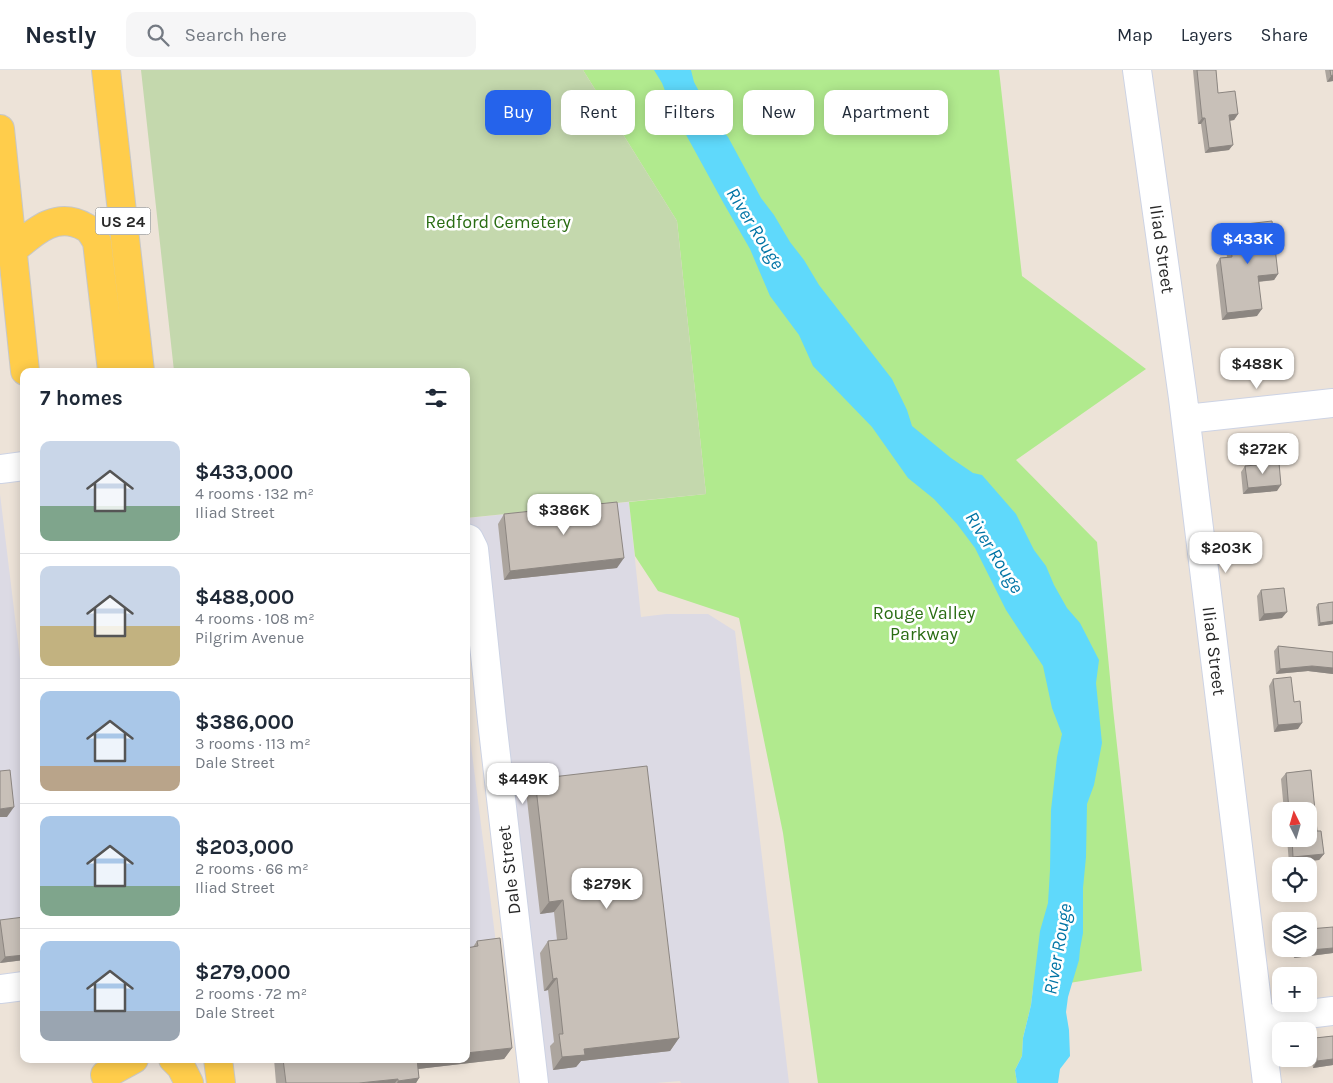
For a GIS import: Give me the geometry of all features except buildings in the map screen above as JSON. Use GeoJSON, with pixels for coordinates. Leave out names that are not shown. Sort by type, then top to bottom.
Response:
{"type":"FeatureCollection","features":[{"type":"Feature","properties":{"kind":"main road","name":"US 24"},"geometry":{"type":"LineString","coordinates":[[106,70],[140,368]]}},
{"type":"Feature","properties":{"kind":"main road"},"geometry":{"type":"LineString","coordinates":[[0,129],[25,368]]}},
{"type":"Feature","properties":{"kind":"main road"},"geometry":{"type":"LineString","coordinates":[[13,250],[45,224],[65,220],[86,227],[97,242],[112,368]]}},
{"type":"Feature","properties":{"kind":"main road"},"geometry":{"type":"LineString","coordinates":[[104,1072],[125,1063]]}},
{"type":"Feature","properties":{"kind":"main road"},"geometry":{"type":"LineString","coordinates":[[177,1063],[189,1083]]}},
{"type":"Feature","properties":{"kind":"main road"},"geometry":{"type":"LineString","coordinates":[[218,1063],[221,1083]]}},
{"type":"Feature","properties":{"kind":"street","name":"Iliad Street"},"geometry":{"type":"LineString","coordinates":[[1138,70],[1186,419],[1267,1083]]}},
{"type":"Feature","properties":{"kind":"street"},"geometry":{"type":"LineString","coordinates":[[1186,419],[1333,403]]}},
{"type":"Feature","properties":{"kind":"street"},"geometry":{"type":"LineString","coordinates":[[0,469],[20,466]]}},
{"type":"Feature","properties":{"kind":"street","name":"Dale Street"},"geometry":{"type":"LineString","coordinates":[[470,542],[474,549],[534,1083]]}},
{"type":"Feature","properties":{"kind":"street"},"geometry":{"type":"LineString","coordinates":[[0,989],[20,986]]}},
{"type":"Feature","properties":{"kind":"street"},"geometry":{"type":"LineString","coordinates":[[1260,1020],[1333,1011]]}},
{"type":"Feature","properties":{"kind":"shaded area"},"geometry":{"type":"Polygon","coordinates":[[[0,494],[20,659],[20,960],[0,962],[0,494]]]}},
{"type":"Feature","properties":{"kind":"shaded area"},"geometry":{"type":"Polygon","coordinates":[[[629,502],[641,617],[666,614],[708,614],[735,631],[789,1083],[681,1083],[680,1081],[656,1083],[537,1083],[470,534],[470,518],[629,502]]]}},
{"type":"Feature","properties":{"kind":"shaded area"},"geometry":{"type":"Polygon","coordinates":[[[470,738],[497,951],[470,954],[470,738]]]}},
{"type":"Feature","properties":{"kind":"green space","name":"Redford Cemetery"},"geometry":{"type":"Polygon","coordinates":[[[141,70],[583,70],[595,90],[561,90],[561,135],[623,135],[677,221],[706,494],[470,518],[470,368],[174,368],[141,70]]]}},
{"type":"Feature","properties":{"kind":"green space","name":"Rouge Valley Parkway"},"geometry":{"type":"Polygon","coordinates":[[[583,70],[999,70],[1022,276],[1146,369],[1016,460],[1097,542],[1113,709],[1142,971],[1033,989],[1023,1038],[1022,1056],[1015,1070],[1017,1083],[818,1083],[783,833],[739,618],[658,591],[635,556],[629,502],[706,494],[677,221],[623,135],[635,135],[635,90],[595,90],[583,70]]]}},
{"type":"Feature","properties":{"kind":"water"},"geometry":{"type":"Polygon","coordinates":[[[654,70],[691,70],[698,90],[665,90],[654,70]]]}},
{"type":"Feature","properties":{"kind":"water","name":"River Rouge"},"geometry":{"type":"Polygon","coordinates":[[[686,135],[726,135],[728,137],[761,198],[819,285],[892,379],[907,410],[912,426],[951,458],[973,473],[982,475],[1016,514],[1034,550],[1046,566],[1067,608],[1080,623],[1099,660],[1096,683],[1102,743],[1094,785],[1087,804],[1083,933],[1079,960],[1068,997],[1066,1012],[1070,1056],[1060,1069],[1058,1083],[1017,1083],[1015,1070],[1022,1056],[1023,1038],[1031,1005],[1040,931],[1048,903],[1051,810],[1057,757],[1062,734],[1052,708],[1043,666],[1006,610],[975,548],[957,524],[934,499],[908,478],[872,427],[813,366],[799,335],[770,296],[750,249],[686,135]]]}}]}
